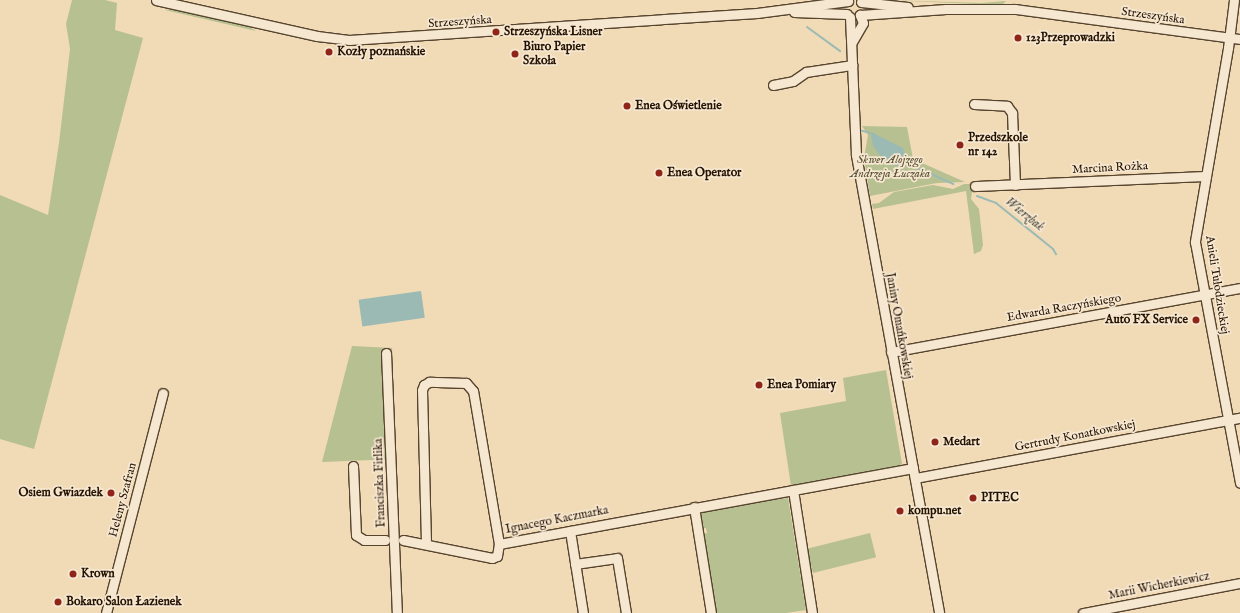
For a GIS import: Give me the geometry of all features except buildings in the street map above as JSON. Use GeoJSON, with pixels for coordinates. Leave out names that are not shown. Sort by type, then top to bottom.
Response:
{"type":"FeatureCollection","features":[{"type":"Feature","properties":{"kind":"street","name":"Strzeszyńska"},"geometry":{"type":"LineString","coordinates":[[156,0],[317,36],[349,40],[769,12],[849,0]]}},
{"type":"Feature","properties":{"kind":"street","name":"Janiny Omańkowskiej"},"geometry":{"type":"LineString","coordinates":[[849,0],[845,7],[849,15],[852,42],[856,155],[939,613]]}},
{"type":"Feature","properties":{"kind":"street","name":"Anieli Tułodzieckiej"},"geometry":{"type":"LineString","coordinates":[[1234,0],[1229,40],[1195,242],[1240,483]]}},
{"type":"Feature","properties":{"kind":"street","name":"Strzeszyńska"},"geometry":{"type":"LineString","coordinates":[[860,1],[882,6],[946,9]]}},
{"type":"Feature","properties":{"kind":"street","name":"Janiny Omańkowskiej"},"geometry":{"type":"LineString","coordinates":[[852,42],[862,23],[860,15],[864,9],[860,1]]}},
{"type":"Feature","properties":{"kind":"street","name":"Strzeszyńska"},"geometry":{"type":"LineString","coordinates":[[769,12],[860,15],[1016,5],[1189,33],[1229,40],[1240,44]]}},
{"type":"Feature","properties":{"kind":"street","name":"Strzeszyńska"},"geometry":{"type":"LineString","coordinates":[[1229,40],[1240,39]]}},
{"type":"Feature","properties":{"kind":"street"},"geometry":{"type":"LineString","coordinates":[[773,85],[793,81],[806,72],[852,66]]}},
{"type":"Feature","properties":{"kind":"street"},"geometry":{"type":"LineString","coordinates":[[974,104],[1007,106],[1012,113],[1015,185]]}},
{"type":"Feature","properties":{"kind":"street","name":"Marcina Rożka"},"geometry":{"type":"LineString","coordinates":[[975,186],[1206,176]]}},
{"type":"Feature","properties":{"kind":"street","name":"Edwarda Raczyńskiego"},"geometry":{"type":"LineString","coordinates":[[891,352],[1240,288]]}},
{"type":"Feature","properties":{"kind":"street","name":"Franciszka Firlika"},"geometry":{"type":"LineString","coordinates":[[386,353],[397,613]]}},
{"type":"Feature","properties":{"kind":"street","name":"Ignacego Kaczmarka"},"geometry":{"type":"LineString","coordinates":[[426,544],[422,390],[424,385],[429,382],[466,383],[473,390],[499,544],[793,490],[914,473]]}},
{"type":"Feature","properties":{"kind":"street","name":"Heleny Szafran"},"geometry":{"type":"LineString","coordinates":[[106,613],[163,393]]}},
{"type":"Feature","properties":{"kind":"street","name":"Gertrudy Konatkowskiej"},"geometry":{"type":"LineString","coordinates":[[914,473],[1240,418]]}},
{"type":"Feature","properties":{"kind":"street","name":"Franciszka Firlika"},"geometry":{"type":"LineString","coordinates":[[353,466],[356,535],[364,540],[385,540]]}},
{"type":"Feature","properties":{"kind":"street"},"geometry":{"type":"LineString","coordinates":[[793,490],[812,613]]}},
{"type":"Feature","properties":{"kind":"street"},"geometry":{"type":"LineString","coordinates":[[694,507],[711,613]]}},
{"type":"Feature","properties":{"kind":"street"},"geometry":{"type":"LineString","coordinates":[[570,531],[583,613]]}},
{"type":"Feature","properties":{"kind":"street"},"geometry":{"type":"LineString","coordinates":[[403,540],[492,558],[497,556],[499,544]]}},
{"type":"Feature","properties":{"kind":"street"},"geometry":{"type":"LineString","coordinates":[[575,564],[617,558],[626,613]]}},
{"type":"Feature","properties":{"kind":"street","name":"Marii Wicherkiewicz"},"geometry":{"type":"LineString","coordinates":[[1083,613],[1240,583]]}},
{"type":"Feature","properties":{"kind":"green space"},"geometry":{"type":"Polygon","coordinates":[[[72,0],[105,0],[117,3],[115,30],[143,38],[34,449],[0,439],[0,195],[48,215],[59,143],[70,49],[66,24],[72,0]]]}},
{"type":"Feature","properties":{"kind":"green space"},"geometry":{"type":"Polygon","coordinates":[[[885,0],[981,3],[1006,1],[1003,4],[975,4],[885,0]]]}},
{"type":"Feature","properties":{"kind":"green space"},"geometry":{"type":"Polygon","coordinates":[[[172,9],[248,26],[256,31],[165,10],[172,9]]]}},
{"type":"Feature","properties":{"kind":"green space","name":"Skwer Alojzego Andrzeja Łuczaka"},"geometry":{"type":"Polygon","coordinates":[[[862,126],[907,127],[913,159],[965,182],[937,183],[870,196],[864,158],[868,135],[862,126]]]}},
{"type":"Feature","properties":{"kind":"green space"},"geometry":{"type":"Polygon","coordinates":[[[964,184],[973,184],[971,199],[979,209],[983,245],[981,251],[974,254],[966,191],[873,209],[872,204],[879,203],[894,192],[933,185],[953,189],[964,184]]]}},
{"type":"Feature","properties":{"kind":"green space"},"geometry":{"type":"Polygon","coordinates":[[[352,346],[392,348],[396,459],[322,462],[352,346]]]}},
{"type":"Feature","properties":{"kind":"green space"},"geometry":{"type":"Polygon","coordinates":[[[886,370],[902,464],[898,467],[791,486],[780,413],[846,401],[843,378],[886,370]]]}},
{"type":"Feature","properties":{"kind":"green space"},"geometry":{"type":"Polygon","coordinates":[[[788,498],[806,610],[786,613],[715,613],[704,534],[707,533],[706,528],[703,528],[701,513],[744,503],[788,498]]]}},
{"type":"Feature","properties":{"kind":"green space"},"geometry":{"type":"Polygon","coordinates":[[[870,533],[876,557],[813,573],[807,549],[870,533]]]}},
{"type":"Feature","properties":{"kind":"water"},"geometry":{"type":"Polygon","coordinates":[[[873,133],[903,148],[908,164],[896,166],[886,164],[873,146],[871,135],[873,133]]]}},
{"type":"Feature","properties":{"kind":"water"},"geometry":{"type":"Polygon","coordinates":[[[421,291],[425,318],[362,327],[359,300],[421,291]]]}},
{"type":"Feature","properties":{"kind":"waterway","name":"Wierzbak"},"geometry":{"type":"LineString","coordinates":[[807,27],[840,51]]}},
{"type":"Feature","properties":{"kind":"waterway","name":"Wierzbak"},"geometry":{"type":"LineString","coordinates":[[859,130],[874,134]]}},
{"type":"Feature","properties":{"kind":"waterway","name":"Wierzbak"},"geometry":{"type":"LineString","coordinates":[[907,163],[953,184]]}},
{"type":"Feature","properties":{"kind":"waterway","name":"Wierzbak"},"geometry":{"type":"LineString","coordinates":[[977,196],[996,203],[1053,249],[1056,254]]}},
{"type":"Feature","properties":{"kind":"place","name":"Strzeszyńska Lisner"},"geometry":{"type":"Point","coordinates":[496,32]}},
{"type":"Feature","properties":{"kind":"place","name":"123Przeprowadzki"},"geometry":{"type":"Point","coordinates":[1018,38]}},
{"type":"Feature","properties":{"kind":"place","name":"Kozły poznańskie"},"geometry":{"type":"Point","coordinates":[329,52]}},
{"type":"Feature","properties":{"kind":"place","name":"Biuro Papier Szkoła"},"geometry":{"type":"Point","coordinates":[515,54]}},
{"type":"Feature","properties":{"kind":"place","name":"Enea Oświetlenie"},"geometry":{"type":"Point","coordinates":[627,106]}},
{"type":"Feature","properties":{"kind":"place","name":"Przedszkole nr 142"},"geometry":{"type":"Point","coordinates":[960,145]}},
{"type":"Feature","properties":{"kind":"place","name":"Enea Operator"},"geometry":{"type":"Point","coordinates":[659,173]}},
{"type":"Feature","properties":{"kind":"place","name":"Auto FX Service"},"geometry":{"type":"Point","coordinates":[1196,320]}},
{"type":"Feature","properties":{"kind":"place","name":"Enea Pomiary"},"geometry":{"type":"Point","coordinates":[759,385]}},
{"type":"Feature","properties":{"kind":"place","name":"Medart"},"geometry":{"type":"Point","coordinates":[935,442]}},
{"type":"Feature","properties":{"kind":"place","name":"Osiem Gwiazdek"},"geometry":{"type":"Point","coordinates":[111,493]}},
{"type":"Feature","properties":{"kind":"place","name":"PITEC"},"geometry":{"type":"Point","coordinates":[973,498]}},
{"type":"Feature","properties":{"kind":"place","name":"kompu.net"},"geometry":{"type":"Point","coordinates":[900,511]}},
{"type":"Feature","properties":{"kind":"place","name":"Krown"},"geometry":{"type":"Point","coordinates":[73,574]}},
{"type":"Feature","properties":{"kind":"place","name":"Bokaro Salon Łazienek"},"geometry":{"type":"Point","coordinates":[58,602]}}]}
